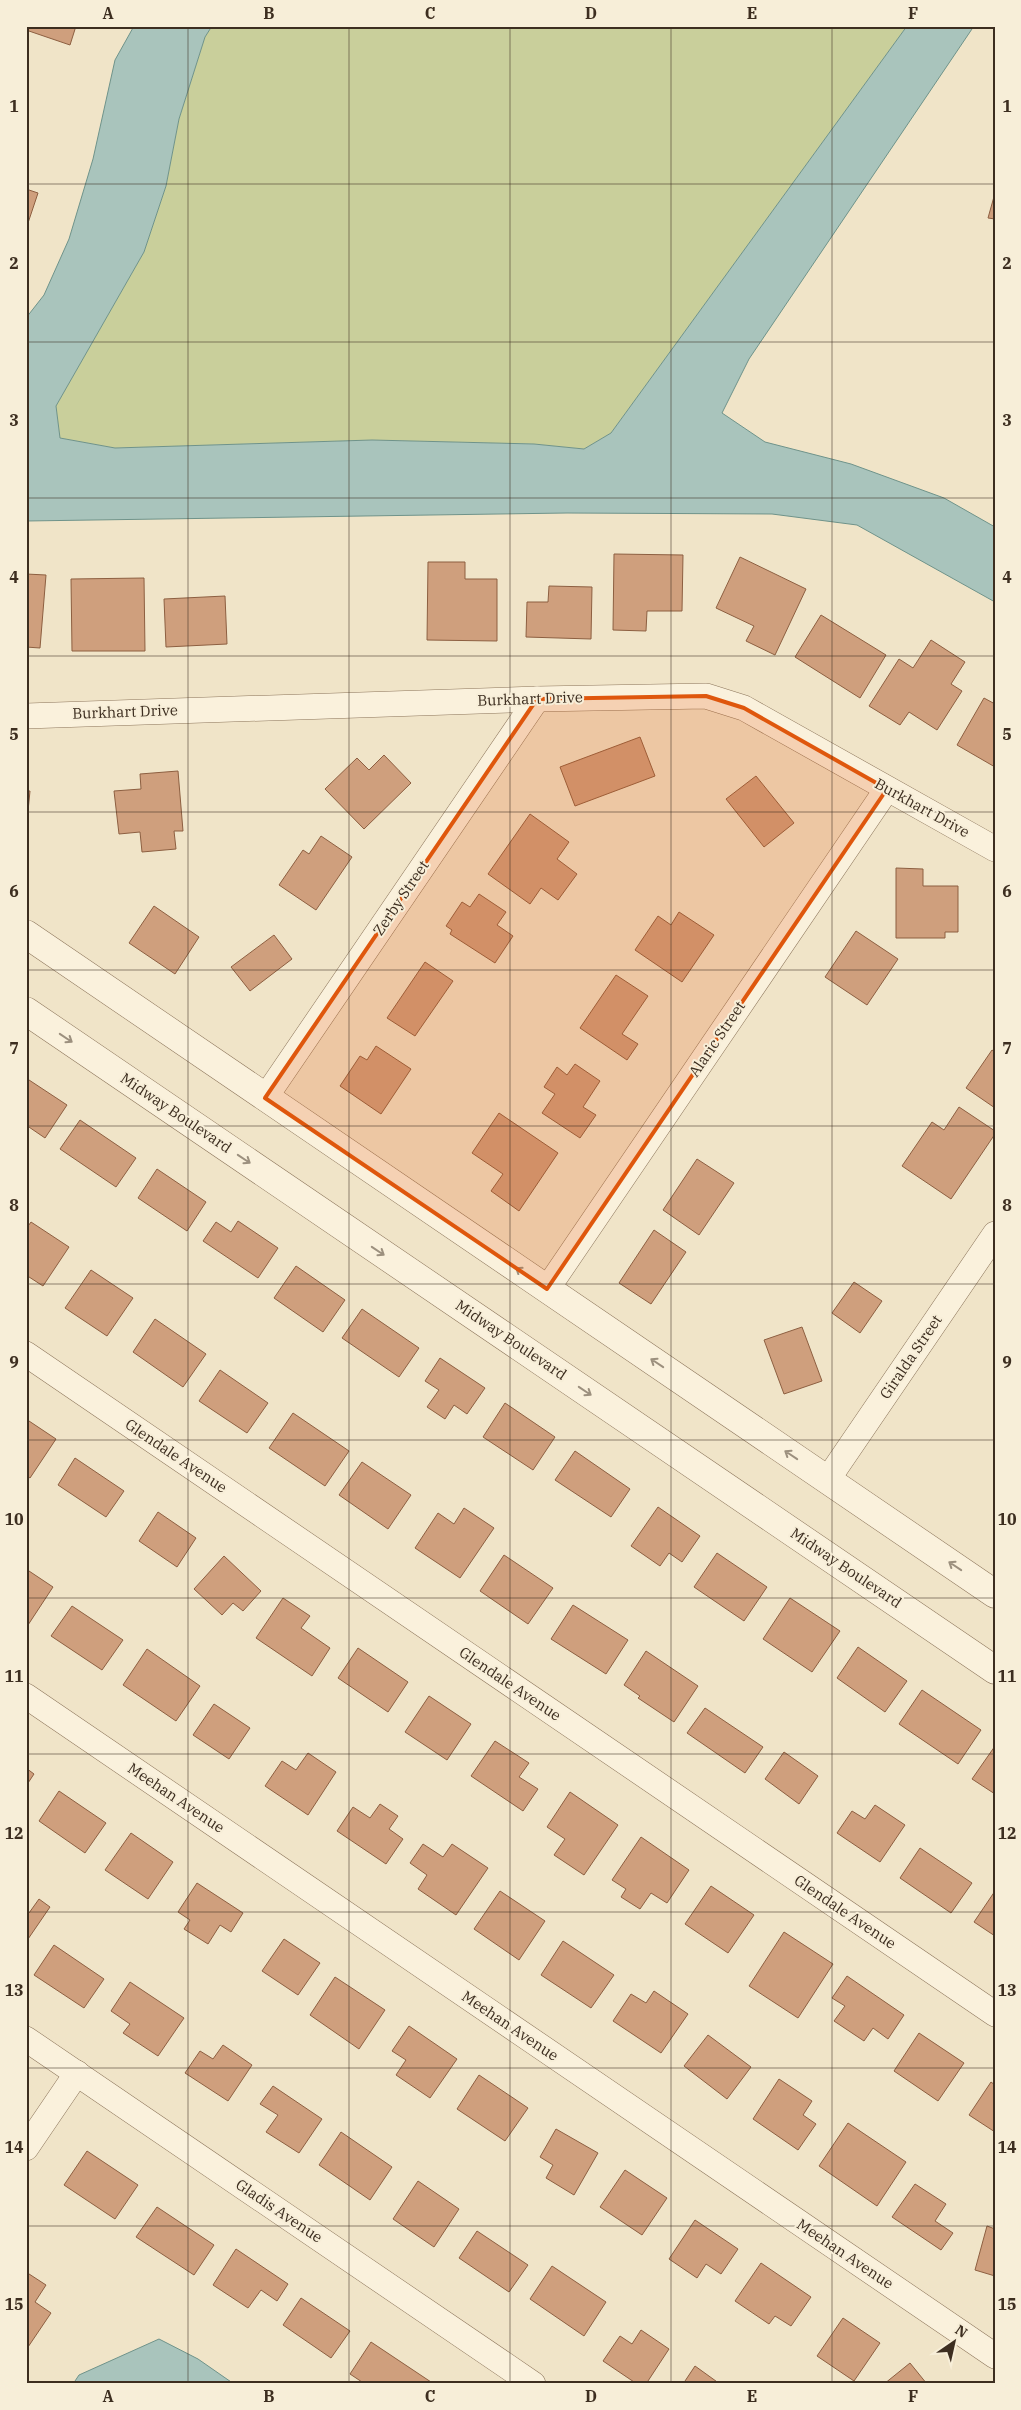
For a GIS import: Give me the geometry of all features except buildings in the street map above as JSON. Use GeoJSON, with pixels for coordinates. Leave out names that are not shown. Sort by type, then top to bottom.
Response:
{"type":"FeatureCollection","features":[{"type":"Feature","properties":{"kind":"street","name":"Burkhart Drive"},"geometry":{"type":"LineString","coordinates":[[26,716],[538,699],[706,696],[744,708],[995,849]]}},
{"type":"Feature","properties":{"kind":"street","name":"Zerby Street"},"geometry":{"type":"LineString","coordinates":[[265,1098],[538,699]]}},
{"type":"Feature","properties":{"kind":"street","name":"Alaric Street"},"geometry":{"type":"LineString","coordinates":[[547,1289],[887,789]]}},
{"type":"Feature","properties":{"kind":"street"},"geometry":{"type":"LineString","coordinates":[[26,934],[995,1594]]}},
{"type":"Feature","properties":{"kind":"street","name":"Midway Boulevard"},"geometry":{"type":"LineString","coordinates":[[26,1011],[995,1670]]}},
{"type":"Feature","properties":{"kind":"street","name":"Giralda Street"},"geometry":{"type":"LineString","coordinates":[[828,1479],[995,1234]]}},
{"type":"Feature","properties":{"kind":"street","name":"Glendale Avenue"},"geometry":{"type":"LineString","coordinates":[[26,1354],[995,2014]]}},
{"type":"Feature","properties":{"kind":"street","name":"Meehan Avenue"},"geometry":{"type":"LineString","coordinates":[[26,1696],[995,2356]]}},
{"type":"Feature","properties":{"kind":"street","name":"Gladis Avenue"},"geometry":{"type":"LineString","coordinates":[[26,2039],[532,2384]]}},
{"type":"Feature","properties":{"kind":"street"},"geometry":{"type":"LineString","coordinates":[[26,2148],[77,2073]]}},
{"type":"Feature","properties":{"kind":"highlighted area"},"geometry":{"type":"Polygon","coordinates":[[[706,696],[744,708],[887,789],[547,1289],[265,1098],[537,699],[706,696]]]}},
{"type":"Feature","properties":{"kind":"green space"},"geometry":{"type":"Polygon","coordinates":[[[212,26],[907,26],[611,433],[584,449],[534,444],[372,440],[115,448],[60,438],[56,406],[144,252],[166,186],[179,119],[205,37],[212,26]]]}},
{"type":"Feature","properties":{"kind":"water"},"geometry":{"type":"Polygon","coordinates":[[[134,26],[212,26],[205,37],[179,119],[166,186],[144,252],[56,406],[60,438],[115,448],[372,440],[534,444],[584,449],[611,433],[907,26],[974,26],[749,359],[722,413],[765,442],[851,464],[944,498],[995,527],[995,602],[857,525],[772,514],[567,513],[26,521],[26,318],[44,295],[69,239],[93,159],[115,60],[134,26]]]}},
{"type":"Feature","properties":{"kind":"water"},"geometry":{"type":"Polygon","coordinates":[[[159,2339],[198,2359],[234,2384],[73,2384],[79,2375],[159,2339]]]}}]}
